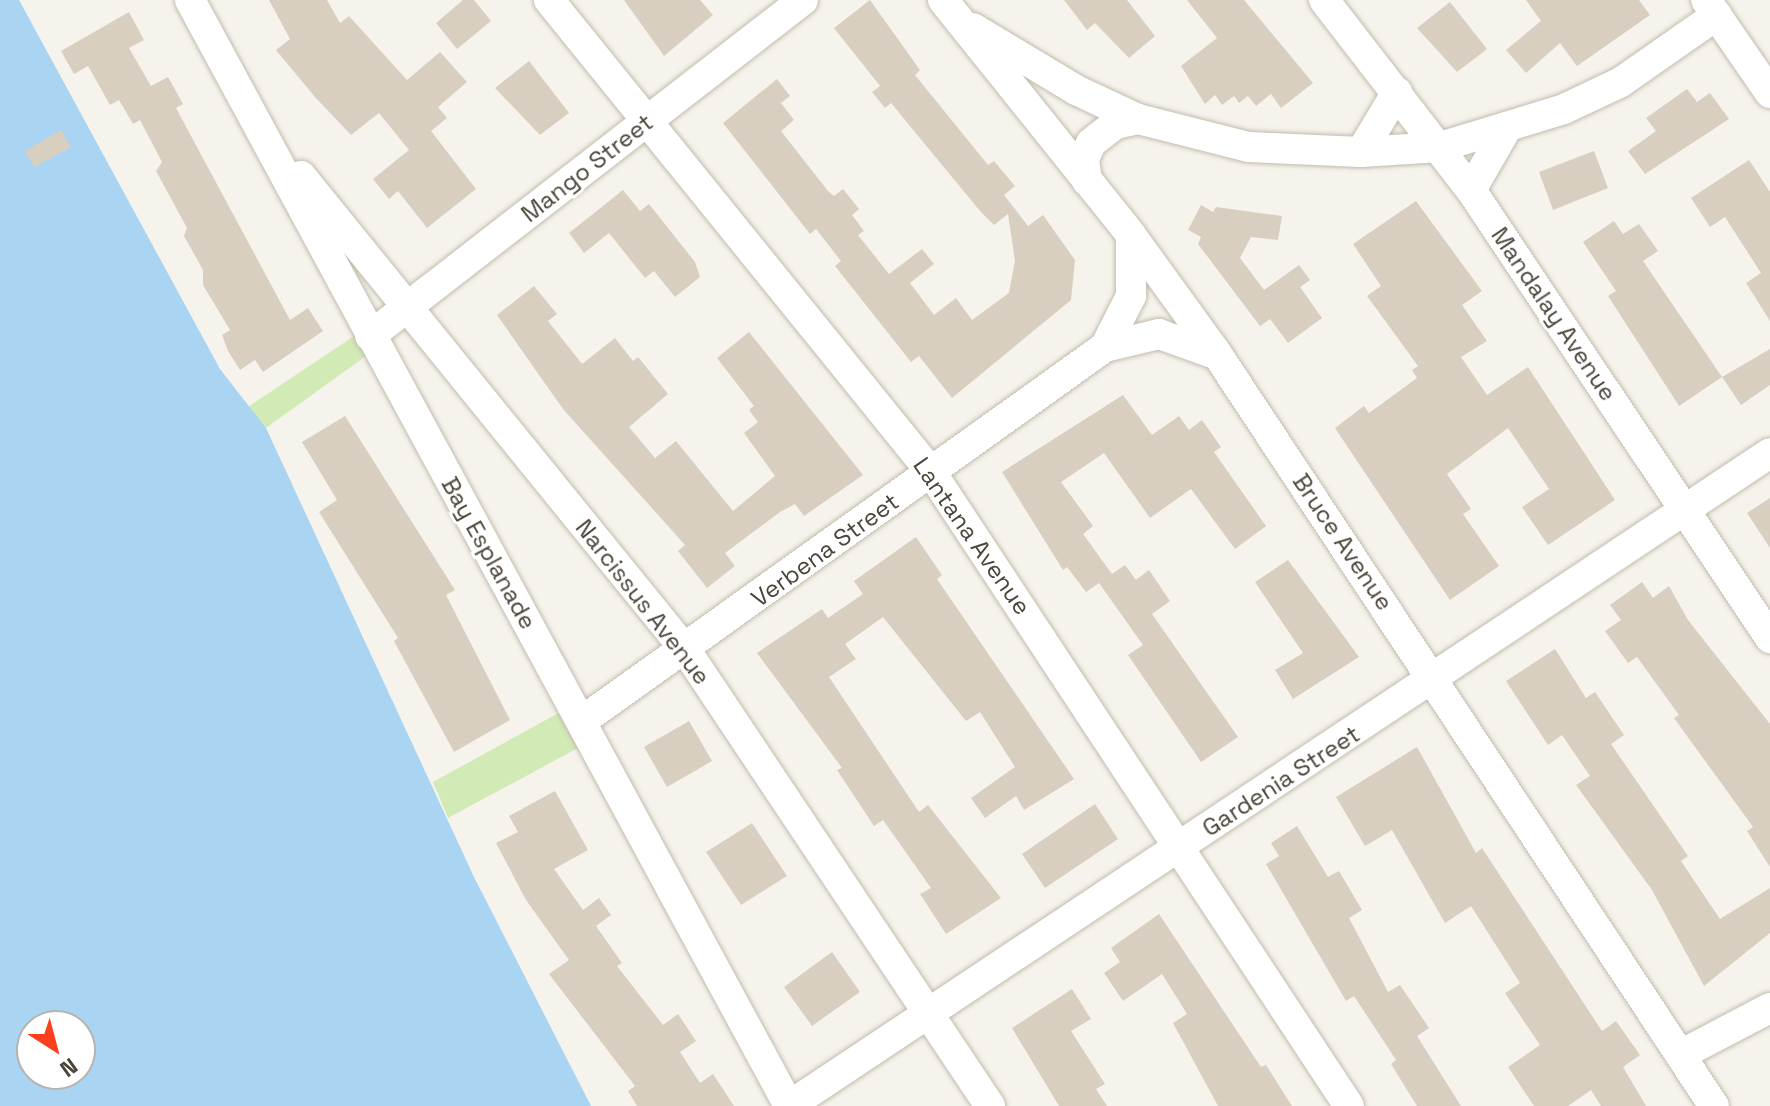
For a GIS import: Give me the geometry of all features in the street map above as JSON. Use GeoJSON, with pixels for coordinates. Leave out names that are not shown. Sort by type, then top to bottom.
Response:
{"type":"FeatureCollection","features":[{"type":"Feature","properties":{"kind":"street","name":"Bay Esplanade"},"geometry":{"type":"LineString","coordinates":[[190,0],[789,1106]]}},
{"type":"Feature","properties":{"kind":"street","name":"Lantana Avenue"},"geometry":{"type":"LineString","coordinates":[[549,0],[931,472],[1181,845],[1349,1106]]}},
{"type":"Feature","properties":{"kind":"street","name":"Mango Street"},"geometry":{"type":"LineString","coordinates":[[370,336],[409,309],[803,0]]}},
{"type":"Feature","properties":{"kind":"street","name":"Mandalay Avenue"},"geometry":{"type":"LineString","coordinates":[[1324,0],[1471,190],[1770,638]]}},
{"type":"Feature","properties":{"kind":"street"},"geometry":{"type":"LineString","coordinates":[[950,9],[1076,90],[1138,119],[1249,147],[1361,152],[1440,147],[1505,131],[1621,82],[1712,7],[1770,93]]}},
{"type":"Feature","properties":{"kind":"street","name":"Bruce Avenue"},"geometry":{"type":"LineString","coordinates":[[950,9],[1131,235],[1217,354],[1714,1106]]}},
{"type":"Feature","properties":{"kind":"street"},"geometry":{"type":"LineString","coordinates":[[1361,152],[1397,92]]}},
{"type":"Feature","properties":{"kind":"street"},"geometry":{"type":"LineString","coordinates":[[1087,181],[1084,159],[1091,143],[1115,124],[1138,119]]}},
{"type":"Feature","properties":{"kind":"street","name":"Narcissus Avenue"},"geometry":{"type":"LineString","coordinates":[[259,125],[687,652],[990,1106]]}},
{"type":"Feature","properties":{"kind":"street"},"geometry":{"type":"LineString","coordinates":[[1471,190],[1505,131]]}},
{"type":"Feature","properties":{"kind":"street","name":"Verbena Street"},"geometry":{"type":"LineString","coordinates":[[1105,347],[1131,296],[1131,235]]}},
{"type":"Feature","properties":{"kind":"street","name":"Verbena Street"},"geometry":{"type":"LineString","coordinates":[[582,721],[687,652],[1105,347],[1159,334],[1217,354]]}},
{"type":"Feature","properties":{"kind":"street","name":"Gardenia Street"},"geometry":{"type":"LineString","coordinates":[[789,1106],[1434,680],[1770,453]]}},
{"type":"Feature","properties":{"kind":"street"},"geometry":{"type":"LineString","coordinates":[[1682,1054],[1770,1008]]}},
{"type":"Feature","properties":{"kind":"green space"},"geometry":{"type":"Polygon","coordinates":[[[366,328],[377,348],[266,428],[248,407],[366,328]]]}},
{"type":"Feature","properties":{"kind":"green space"},"geometry":{"type":"Polygon","coordinates":[[[573,705],[591,741],[448,818],[433,782],[573,705]]]}},
{"type":"Feature","properties":{"kind":"water"},"geometry":{"type":"Polygon","coordinates":[[[0,0],[19,0],[220,369],[266,428],[474,877],[591,1106],[0,1106],[0,0]]]}},
{"type":"Feature","properties":{"kind":"building"},"geometry":{"type":"Polygon","coordinates":[[[269,0],[327,0],[340,23],[349,16],[407,80],[440,52],[467,82],[438,107],[447,118],[431,131],[476,189],[427,228],[398,191],[389,199],[373,179],[409,150],[379,113],[351,135],[315,97],[276,50],[290,39],[269,0]]]}},
{"type":"Feature","properties":{"kind":"building"},"geometry":{"type":"Polygon","coordinates":[[[463,0],[474,0],[491,21],[457,49],[436,23],[463,0]]]}},
{"type":"Feature","properties":{"kind":"building"},"geometry":{"type":"Polygon","coordinates":[[[624,0],[700,0],[713,15],[664,56],[624,0]]]}},
{"type":"Feature","properties":{"kind":"building"},"geometry":{"type":"Polygon","coordinates":[[[870,0],[920,70],[915,75],[988,165],[994,161],[1015,186],[1004,195],[1028,226],[1043,215],[1075,260],[1071,300],[952,398],[919,356],[911,362],[835,266],[841,261],[816,229],[810,234],[723,123],[777,79],[790,96],[781,103],[794,120],[781,131],[828,191],[834,196],[843,189],[859,209],[852,215],[864,231],[858,235],[889,274],[922,249],[934,264],[910,283],[934,315],[956,298],[972,320],[1009,293],[1015,261],[1008,214],[994,225],[980,211],[891,103],[885,108],[872,92],[880,86],[834,28],[870,0]]]}},
{"type":"Feature","properties":{"kind":"building"},"geometry":{"type":"Polygon","coordinates":[[[1064,0],[1127,0],[1155,36],[1129,58],[1095,23],[1087,30],[1064,0]]]}},
{"type":"Feature","properties":{"kind":"building"},"geometry":{"type":"Polygon","coordinates":[[[1187,0],[1244,0],[1313,83],[1281,108],[1271,94],[1256,106],[1248,96],[1239,103],[1234,96],[1222,105],[1215,95],[1205,104],[1181,66],[1217,38],[1187,0]]]}},
{"type":"Feature","properties":{"kind":"building"},"geometry":{"type":"Polygon","coordinates":[[[1526,0],[1639,0],[1650,15],[1577,66],[1560,43],[1526,73],[1506,50],[1541,21],[1526,0]]]}},
{"type":"Feature","properties":{"kind":"building"},"geometry":{"type":"Polygon","coordinates":[[[1450,2],[1487,49],[1457,72],[1417,28],[1450,2]]]}},
{"type":"Feature","properties":{"kind":"building"},"geometry":{"type":"Polygon","coordinates":[[[129,12],[144,40],[129,48],[151,86],[168,77],[183,104],[176,108],[290,320],[308,308],[323,331],[263,372],[255,360],[240,370],[228,351],[222,335],[230,330],[203,285],[203,270],[184,236],[187,228],[156,171],[162,162],[140,120],[133,124],[119,100],[110,105],[88,66],[74,74],[61,51],[129,12]]]}},
{"type":"Feature","properties":{"kind":"building"},"geometry":{"type":"Polygon","coordinates":[[[529,61],[569,113],[540,135],[495,88],[529,61]]]}},
{"type":"Feature","properties":{"kind":"building"},"geometry":{"type":"Polygon","coordinates":[[[1687,89],[1697,102],[1710,93],[1729,119],[1645,174],[1628,151],[1656,131],[1646,118],[1687,89]]]}},
{"type":"Feature","properties":{"kind":"building"},"geometry":{"type":"Polygon","coordinates":[[[61,130],[71,147],[34,167],[25,151],[61,130]]]}},
{"type":"Feature","properties":{"kind":"building"},"geometry":{"type":"Polygon","coordinates":[[[1594,151],[1608,188],[1553,210],[1539,172],[1594,151]]]}},
{"type":"Feature","properties":{"kind":"building"},"geometry":{"type":"Polygon","coordinates":[[[1749,160],[1770,192],[1770,321],[1746,283],[1761,273],[1725,217],[1710,227],[1691,198],[1749,160]]]}},
{"type":"Feature","properties":{"kind":"building"},"geometry":{"type":"Polygon","coordinates":[[[623,190],[640,211],[649,204],[695,262],[700,277],[675,297],[654,271],[645,278],[609,233],[584,253],[569,233],[623,190]]]}},
{"type":"Feature","properties":{"kind":"building"},"geometry":{"type":"Polygon","coordinates":[[[1416,201],[1482,291],[1462,305],[1487,341],[1461,357],[1487,395],[1528,367],[1615,500],[1548,545],[1522,507],[1549,489],[1508,428],[1447,474],[1471,509],[1463,514],[1499,566],[1450,600],[1335,428],[1364,406],[1369,413],[1417,378],[1412,370],[1418,366],[1367,296],[1381,286],[1353,244],[1416,201]]]}},
{"type":"Feature","properties":{"kind":"building"},"geometry":{"type":"Polygon","coordinates":[[[1201,205],[1213,212],[1216,207],[1282,216],[1278,240],[1251,237],[1240,258],[1264,290],[1299,265],[1310,280],[1300,287],[1322,318],[1288,343],[1270,319],[1260,326],[1198,244],[1201,237],[1188,230],[1201,205]]]}},
{"type":"Feature","properties":{"kind":"building"},"geometry":{"type":"Polygon","coordinates":[[[1614,221],[1623,234],[1639,224],[1658,251],[1643,261],[1722,377],[1679,406],[1608,296],[1616,291],[1583,242],[1614,221]]]}},
{"type":"Feature","properties":{"kind":"building"},"geometry":{"type":"Polygon","coordinates":[[[534,286],[557,314],[548,321],[582,364],[615,338],[633,361],[638,357],[668,394],[629,427],[655,458],[676,441],[733,511],[775,476],[744,433],[758,422],[749,410],[754,406],[717,358],[749,332],[863,475],[804,516],[795,504],[780,512],[725,553],[735,566],[707,588],[678,551],[685,545],[563,409],[497,315],[534,286]]]}},
{"type":"Feature","properties":{"kind":"building"},"geometry":{"type":"Polygon","coordinates":[[[1770,349],[1770,385],[1741,405],[1722,377],[1770,349]]]}},
{"type":"Feature","properties":{"kind":"building"},"geometry":{"type":"Polygon","coordinates":[[[1123,395],[1152,435],[1179,416],[1189,430],[1202,420],[1221,447],[1214,452],[1266,526],[1235,549],[1191,489],[1150,518],[1104,453],[1061,482],[1093,526],[1083,534],[1112,574],[1125,565],[1136,580],[1149,570],[1170,601],[1152,614],[1238,737],[1201,762],[1128,655],[1143,645],[1099,583],[1086,592],[1067,567],[1063,570],[1002,472],[1123,395]]]}},
{"type":"Feature","properties":{"kind":"building"},"geometry":{"type":"Polygon","coordinates":[[[345,416],[455,590],[446,595],[510,720],[454,752],[394,641],[398,638],[319,512],[337,500],[302,442],[345,416]]]}},
{"type":"Feature","properties":{"kind":"building"},"geometry":{"type":"Polygon","coordinates":[[[1770,498],[1770,548],[1747,513],[1770,498]]]}},
{"type":"Feature","properties":{"kind":"building"},"geometry":{"type":"Polygon","coordinates":[[[916,537],[942,575],[937,579],[1074,779],[1024,810],[1016,796],[985,818],[971,798],[1015,767],[980,712],[966,721],[883,617],[845,644],[856,659],[829,677],[919,812],[928,805],[1001,898],[946,934],[920,894],[931,888],[883,820],[874,826],[837,770],[842,768],[757,653],[822,609],[828,618],[863,594],[854,581],[916,537]]]}},
{"type":"Feature","properties":{"kind":"building"},"geometry":{"type":"Polygon","coordinates":[[[1288,560],[1359,657],[1293,699],[1275,670],[1303,653],[1255,582],[1288,560]]]}},
{"type":"Feature","properties":{"kind":"building"},"geometry":{"type":"Polygon","coordinates":[[[1642,582],[1653,598],[1669,586],[1688,620],[1770,724],[1770,867],[1747,831],[1753,827],[1674,718],[1679,715],[1637,657],[1628,663],[1605,631],[1621,620],[1610,605],[1642,582]]]}},
{"type":"Feature","properties":{"kind":"building"},"geometry":{"type":"Polygon","coordinates":[[[1555,649],[1586,698],[1595,692],[1624,735],[1611,744],[1688,856],[1681,861],[1720,919],[1770,888],[1770,933],[1704,986],[1652,890],[1576,785],[1590,776],[1562,735],[1548,745],[1506,681],[1555,649]]]}},
{"type":"Feature","properties":{"kind":"building"},"geometry":{"type":"Polygon","coordinates":[[[689,721],[712,761],[667,787],[644,747],[689,721]]]}},
{"type":"Feature","properties":{"kind":"building"},"geometry":{"type":"Polygon","coordinates":[[[1417,747],[1476,853],[1482,848],[1602,1031],[1616,1021],[1640,1055],[1623,1067],[1646,1106],[1601,1106],[1591,1090],[1568,1106],[1534,1106],[1508,1067],[1540,1045],[1505,993],[1520,983],[1471,906],[1445,923],[1392,830],[1365,846],[1336,797],[1417,747]]]}},
{"type":"Feature","properties":{"kind":"building"},"geometry":{"type":"Polygon","coordinates":[[[555,791],[588,850],[554,869],[583,910],[599,898],[611,915],[596,926],[622,963],[617,966],[663,1025],[678,1014],[696,1041],[680,1052],[700,1083],[713,1074],[734,1106],[637,1106],[628,1091],[635,1086],[549,974],[569,960],[526,900],[496,843],[518,832],[509,816],[555,791]]]}},
{"type":"Feature","properties":{"kind":"building"},"geometry":{"type":"Polygon","coordinates":[[[1095,804],[1118,839],[1045,888],[1022,854],[1095,804]]]}},
{"type":"Feature","properties":{"kind":"building"},"geometry":{"type":"Polygon","coordinates":[[[752,823],[787,876],[741,905],[706,852],[752,823]]]}},
{"type":"Feature","properties":{"kind":"building"},"geometry":{"type":"Polygon","coordinates":[[[1297,826],[1328,877],[1339,871],[1362,910],[1349,918],[1388,992],[1400,985],[1429,1028],[1417,1036],[1461,1106],[1417,1106],[1391,1064],[1396,1060],[1354,996],[1346,1001],[1266,864],[1279,856],[1271,843],[1297,826]]]}},
{"type":"Feature","properties":{"kind":"building"},"geometry":{"type":"Polygon","coordinates":[[[1159,914],[1261,1067],[1266,1065],[1292,1106],[1218,1106],[1173,1023],[1187,1014],[1162,974],[1123,1001],[1104,973],[1120,962],[1111,948],[1159,914]]]}},
{"type":"Feature","properties":{"kind":"building"},"geometry":{"type":"Polygon","coordinates":[[[832,952],[860,992],[812,1026],[784,987],[832,952]]]}},
{"type":"Feature","properties":{"kind":"building"},"geometry":{"type":"Polygon","coordinates":[[[1072,989],[1091,1019],[1071,1031],[1105,1084],[1096,1089],[1107,1106],[1059,1106],[1012,1028],[1072,989]]]}}]}
